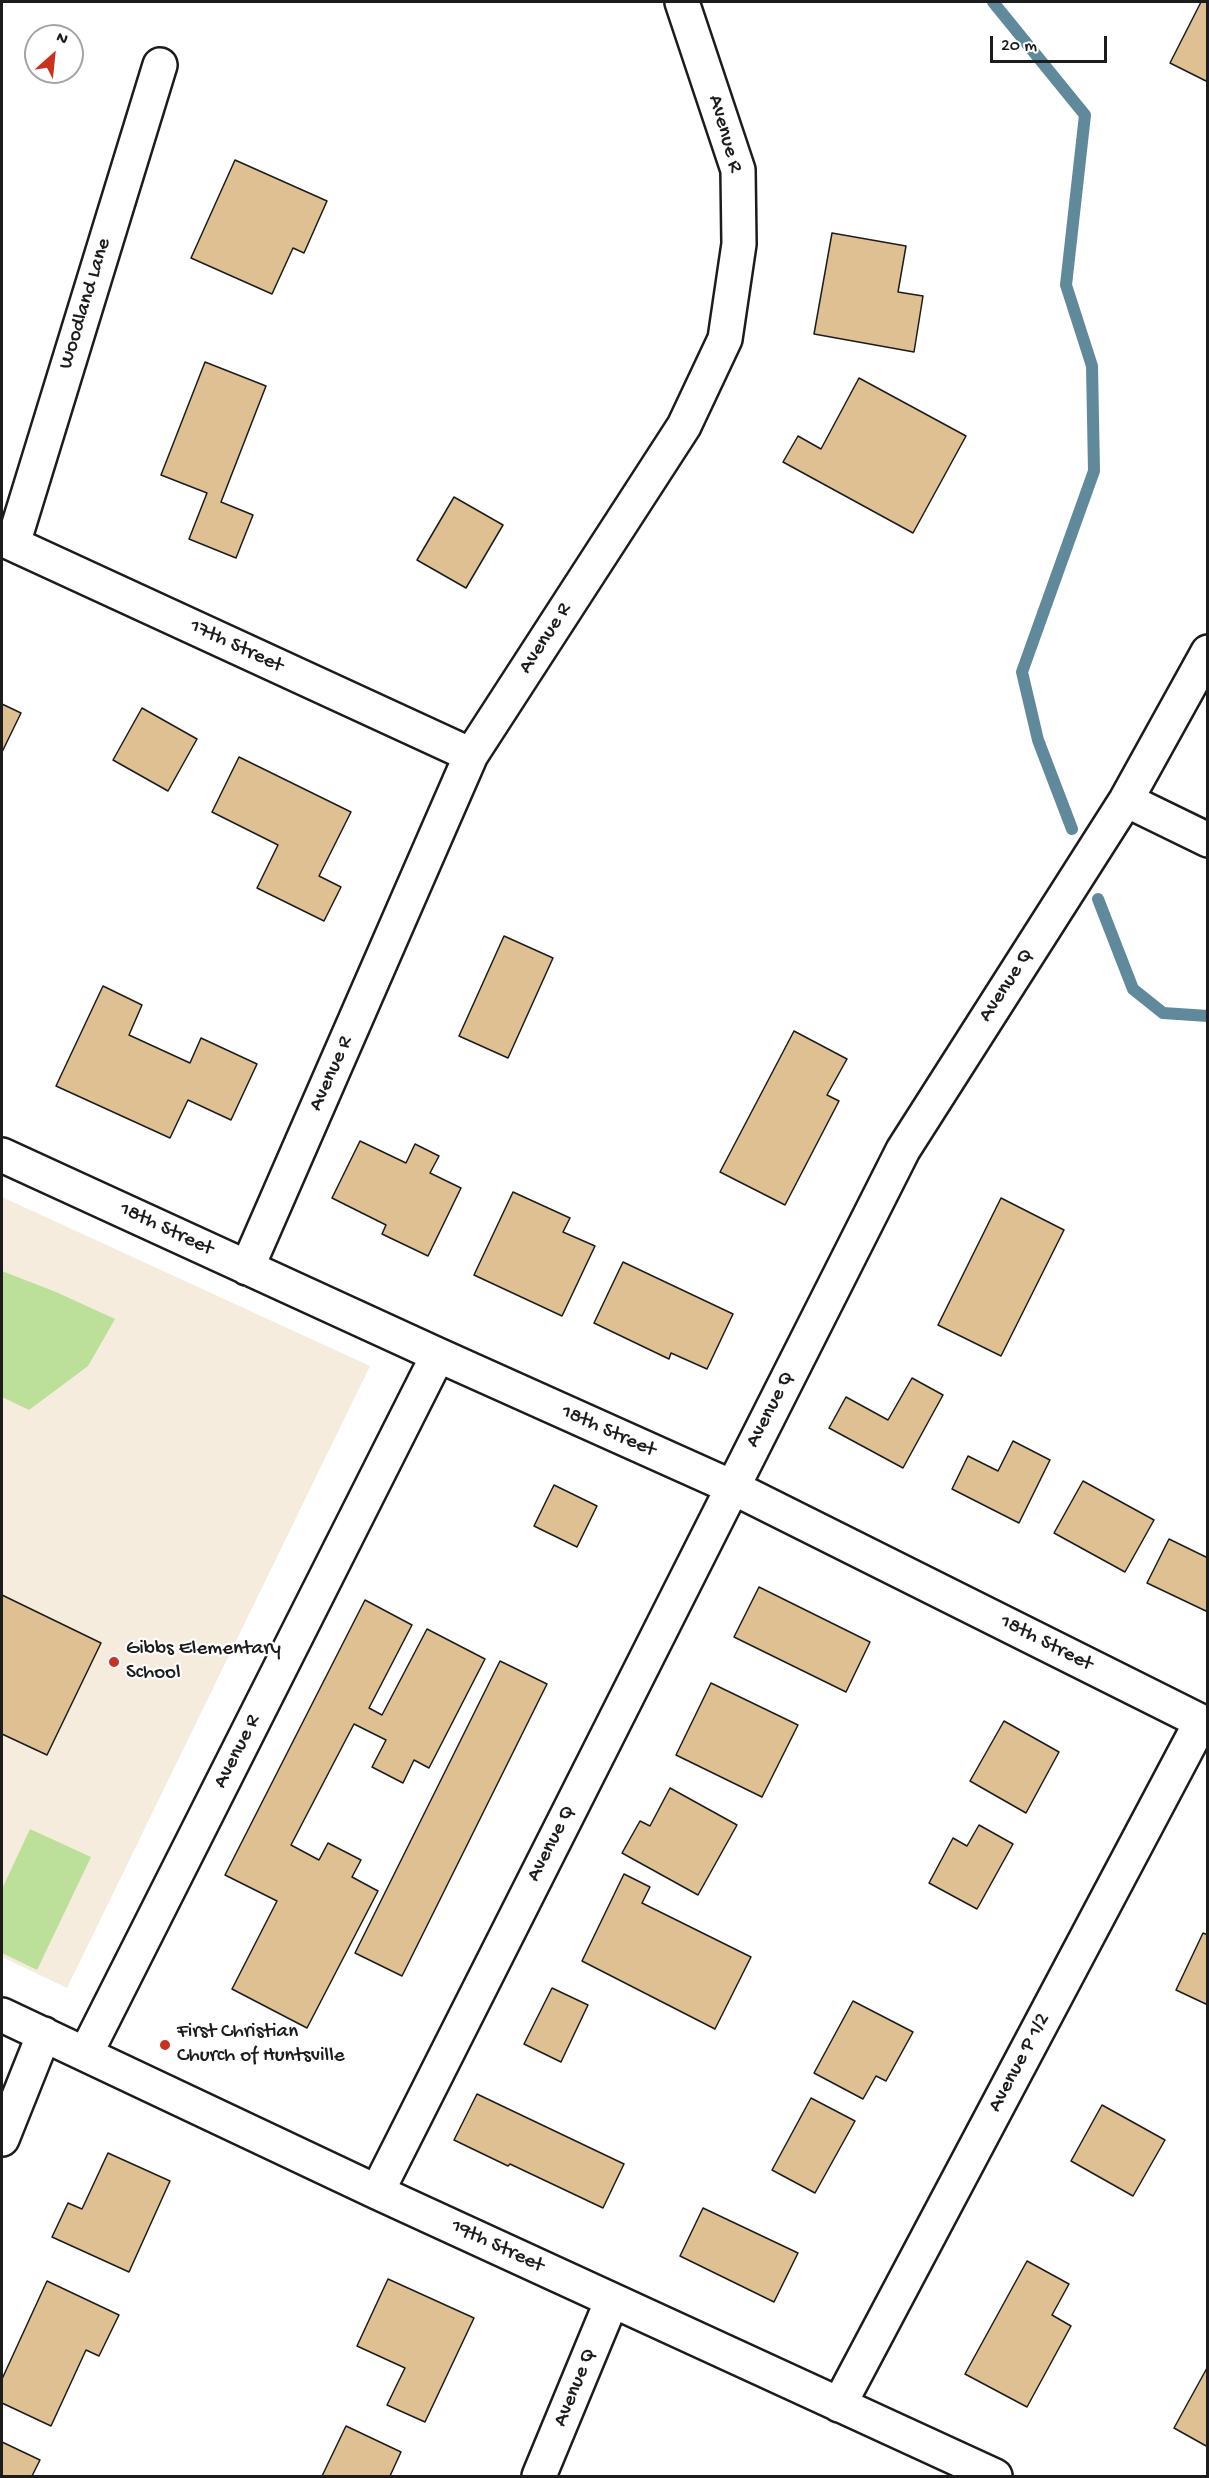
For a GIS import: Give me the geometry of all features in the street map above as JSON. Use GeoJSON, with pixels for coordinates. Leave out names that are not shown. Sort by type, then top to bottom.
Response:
{"type":"FeatureCollection","features":[{"type":"Feature","properties":{"kind":"street","name":"Avenue R"},"geometry":{"type":"LineString","coordinates":[[248,1268],[471,755],[684,426],[725,339],[739,244],[738,170],[682,2]]}},
{"type":"Feature","properties":{"kind":"street","name":"Woodland Lane"},"geometry":{"type":"LineString","coordinates":[[7,542],[160,65]]}},
{"type":"Feature","properties":{"kind":"street","name":"17th Street"},"geometry":{"type":"LineString","coordinates":[[7,542],[471,755]]}},
{"type":"Feature","properties":{"kind":"street","name":"Avenue Q"},"geometry":{"type":"LineString","coordinates":[[377,2192],[903,1150],[1126,800],[1208,652]]}},
{"type":"Feature","properties":{"kind":"street"},"geometry":{"type":"LineString","coordinates":[[1126,800],[1208,840]]}},
{"type":"Feature","properties":{"kind":"street","name":"18th Street"},"geometry":{"type":"LineString","coordinates":[[2,1155],[732,1487],[1204,1723]]}},
{"type":"Feature","properties":{"kind":"street","name":"Avenue R"},"geometry":{"type":"LineString","coordinates":[[86,2053],[438,1355]]}},
{"type":"Feature","properties":{"kind":"street","name":"Avenue P 1/2"},"geometry":{"type":"LineString","coordinates":[[839,2405],[1204,1723]]}},
{"type":"Feature","properties":{"kind":"street","name":"19th Street"},"geometry":{"type":"LineString","coordinates":[[2,2014],[377,2192],[995,2476]]}},
{"type":"Feature","properties":{"kind":"street"},"geometry":{"type":"LineString","coordinates":[[2,2139],[44,2034]]}},
{"type":"Feature","properties":{"kind":"street","name":"Avenue Q"},"geometry":{"type":"LineString","coordinates":[[540,2476],[612,2300]]}},
{"type":"Feature","properties":{"kind":"shaded area","name":"Gibbs Elementary School"},"geometry":{"type":"Polygon","coordinates":[[[2,1197],[370,1366],[67,1988],[2,1957],[2,1197]]]}},
{"type":"Feature","properties":{"kind":"green space"},"geometry":{"type":"Polygon","coordinates":[[[2,1271],[115,1319],[88,1366],[29,1410],[2,1397],[2,1271]]]}},
{"type":"Feature","properties":{"kind":"green space"},"geometry":{"type":"Polygon","coordinates":[[[30,1829],[91,1857],[37,1970],[2,1953],[2,1889],[30,1829]]]}},
{"type":"Feature","properties":{"kind":"building"},"geometry":{"type":"Polygon","coordinates":[[[1201,2],[1208,2],[1208,82],[1170,63],[1201,2]]]}},
{"type":"Feature","properties":{"kind":"building"},"geometry":{"type":"Polygon","coordinates":[[[235,160],[327,201],[304,253],[293,248],[272,294],[191,258],[235,160]]]}},
{"type":"Feature","properties":{"kind":"building"},"geometry":{"type":"Polygon","coordinates":[[[832,233],[906,246],[898,292],[923,296],[914,352],[814,334],[832,233]]]}},
{"type":"Feature","properties":{"kind":"building"},"geometry":{"type":"Polygon","coordinates":[[[205,362],[266,386],[221,502],[253,515],[236,558],[189,539],[207,493],[161,475],[205,362]]]}},
{"type":"Feature","properties":{"kind":"building"},"geometry":{"type":"Polygon","coordinates":[[[859,378],[966,436],[913,533],[783,462],[798,436],[821,449],[859,378]]]}},
{"type":"Feature","properties":{"kind":"building"},"geometry":{"type":"Polygon","coordinates":[[[454,497],[503,525],[466,588],[417,560],[454,497]]]}},
{"type":"Feature","properties":{"kind":"building"},"geometry":{"type":"Polygon","coordinates":[[[2,704],[21,713],[2,752],[2,704]]]}},
{"type":"Feature","properties":{"kind":"building"},"geometry":{"type":"Polygon","coordinates":[[[142,708],[197,739],[168,791],[113,760],[142,708]]]}},
{"type":"Feature","properties":{"kind":"building"},"geometry":{"type":"Polygon","coordinates":[[[239,757],[351,812],[319,876],[341,887],[324,921],[257,888],[278,845],[212,812],[239,757]]]}},
{"type":"Feature","properties":{"kind":"building"},"geometry":{"type":"Polygon","coordinates":[[[504,936],[553,958],[508,1058],[459,1036],[504,936]]]}},
{"type":"Feature","properties":{"kind":"building"},"geometry":{"type":"Polygon","coordinates":[[[103,986],[142,1005],[129,1035],[190,1063],[201,1038],[257,1064],[231,1120],[188,1100],[170,1138],[56,1086],[103,986]]]}},
{"type":"Feature","properties":{"kind":"building"},"geometry":{"type":"Polygon","coordinates":[[[794,1031],[847,1059],[827,1095],[839,1101],[785,1205],[720,1172],[794,1031]]]}},
{"type":"Feature","properties":{"kind":"building"},"geometry":{"type":"Polygon","coordinates":[[[360,1141],[406,1163],[415,1144],[439,1156],[430,1173],[461,1188],[428,1256],[382,1234],[386,1225],[332,1198],[360,1141]]]}},
{"type":"Feature","properties":{"kind":"building"},"geometry":{"type":"Polygon","coordinates":[[[513,1192],[570,1218],[563,1232],[595,1246],[562,1316],[474,1275],[513,1192]]]}},
{"type":"Feature","properties":{"kind":"building"},"geometry":{"type":"Polygon","coordinates":[[[1001,1198],[1064,1230],[1001,1356],[938,1325],[1001,1198]]]}},
{"type":"Feature","properties":{"kind":"building"},"geometry":{"type":"Polygon","coordinates":[[[623,1262],[733,1314],[707,1369],[671,1353],[669,1359],[594,1323],[623,1262]]]}},
{"type":"Feature","properties":{"kind":"building"},"geometry":{"type":"Polygon","coordinates":[[[912,1378],[943,1395],[903,1468],[829,1428],[846,1397],[888,1420],[912,1378]]]}},
{"type":"Feature","properties":{"kind":"building"},"geometry":{"type":"Polygon","coordinates":[[[1013,1441],[1050,1460],[1019,1523],[952,1489],[968,1456],[998,1471],[1013,1441]]]}},
{"type":"Feature","properties":{"kind":"building"},"geometry":{"type":"Polygon","coordinates":[[[1083,1481],[1154,1520],[1125,1572],[1054,1533],[1083,1481]]]}},
{"type":"Feature","properties":{"kind":"building"},"geometry":{"type":"Polygon","coordinates":[[[554,1485],[597,1506],[577,1547],[534,1526],[554,1485]]]}},
{"type":"Feature","properties":{"kind":"building"},"geometry":{"type":"Polygon","coordinates":[[[1169,1539],[1208,1558],[1208,1612],[1147,1583],[1169,1539]]]}},
{"type":"Feature","properties":{"kind":"building"},"geometry":{"type":"Polygon","coordinates":[[[759,1587],[870,1642],[846,1692],[734,1637],[759,1587]]]}},
{"type":"Feature","properties":{"kind":"building"},"geometry":{"type":"Polygon","coordinates":[[[2,1595],[101,1643],[47,1755],[2,1734],[2,1595]]]}},
{"type":"Feature","properties":{"kind":"building"},"geometry":{"type":"Polygon","coordinates":[[[365,1600],[412,1625],[369,1708],[382,1715],[427,1629],[485,1659],[429,1768],[414,1760],[403,1783],[372,1767],[386,1740],[354,1724],[291,1845],[319,1860],[328,1843],[361,1860],[352,1877],[378,1891],[307,2028],[232,1989],[277,1901],[225,1875],[365,1600]]]}},
{"type":"Feature","properties":{"kind":"building"},"geometry":{"type":"Polygon","coordinates":[[[500,1661],[547,1684],[402,1976],[355,1953],[500,1661]]]}},
{"type":"Feature","properties":{"kind":"building"},"geometry":{"type":"Polygon","coordinates":[[[711,1683],[798,1725],[762,1797],[676,1755],[711,1683]]]}},
{"type":"Feature","properties":{"kind":"building"},"geometry":{"type":"Polygon","coordinates":[[[1004,1721],[1059,1752],[1026,1813],[970,1781],[1004,1721]]]}},
{"type":"Feature","properties":{"kind":"building"},"geometry":{"type":"Polygon","coordinates":[[[670,1788],[737,1825],[698,1895],[622,1853],[640,1821],[650,1826],[670,1788]]]}},
{"type":"Feature","properties":{"kind":"building"},"geometry":{"type":"Polygon","coordinates":[[[979,1825],[1013,1844],[977,1909],[929,1883],[953,1838],[967,1846],[979,1825]]]}},
{"type":"Feature","properties":{"kind":"building"},"geometry":{"type":"Polygon","coordinates":[[[624,1874],[650,1887],[642,1903],[751,1957],[715,2029],[582,1961],[624,1874]]]}},
{"type":"Feature","properties":{"kind":"building"},"geometry":{"type":"Polygon","coordinates":[[[1203,1933],[1208,1935],[1208,2005],[1176,1990],[1203,1933]]]}},
{"type":"Feature","properties":{"kind":"building"},"geometry":{"type":"Polygon","coordinates":[[[552,1988],[588,2005],[561,2062],[524,2044],[552,1988]]]}},
{"type":"Feature","properties":{"kind":"building"},"geometry":{"type":"Polygon","coordinates":[[[853,2001],[913,2032],[886,2081],[876,2076],[863,2099],[814,2073],[853,2001]]]}},
{"type":"Feature","properties":{"kind":"building"},"geometry":{"type":"Polygon","coordinates":[[[477,2094],[624,2164],[603,2208],[454,2140],[477,2094]]]}},
{"type":"Feature","properties":{"kind":"building"},"geometry":{"type":"Polygon","coordinates":[[[811,2098],[855,2121],[815,2193],[772,2170],[811,2098]]]}},
{"type":"Feature","properties":{"kind":"building"},"geometry":{"type":"Polygon","coordinates":[[[1102,2105],[1165,2140],[1133,2196],[1071,2161],[1102,2105]]]}},
{"type":"Feature","properties":{"kind":"building"},"geometry":{"type":"Polygon","coordinates":[[[108,2153],[170,2181],[129,2272],[52,2237],[68,2203],[82,2209],[108,2153]]]}},
{"type":"Feature","properties":{"kind":"building"},"geometry":{"type":"Polygon","coordinates":[[[703,2208],[798,2253],[774,2302],[680,2256],[703,2208]]]}},
{"type":"Feature","properties":{"kind":"building"},"geometry":{"type":"Polygon","coordinates":[[[1027,2261],[1069,2284],[1052,2315],[1071,2326],[1027,2407],[965,2374],[1027,2261]]]}},
{"type":"Feature","properties":{"kind":"building"},"geometry":{"type":"Polygon","coordinates":[[[388,2279],[474,2318],[425,2422],[387,2405],[405,2368],[357,2346],[388,2279]]]}},
{"type":"Feature","properties":{"kind":"building"},"geometry":{"type":"Polygon","coordinates":[[[47,2281],[119,2315],[99,2356],[86,2350],[51,2426],[2,2403],[2,2379],[47,2281]]]}},
{"type":"Feature","properties":{"kind":"building"},"geometry":{"type":"Polygon","coordinates":[[[1208,2369],[1208,2447],[1174,2428],[1208,2369]]]}},
{"type":"Feature","properties":{"kind":"building"},"geometry":{"type":"Polygon","coordinates":[[[346,2426],[401,2452],[390,2476],[322,2476],[346,2426]]]}},
{"type":"Feature","properties":{"kind":"building"},"geometry":{"type":"Polygon","coordinates":[[[2,2442],[40,2460],[32,2476],[2,2476],[2,2442]]]}},
{"type":"Feature","properties":{"kind":"waterway"},"geometry":{"type":"LineString","coordinates":[[993,2],[1085,115],[1066,285],[1092,366],[1094,471],[1022,672],[1038,740],[1072,829]]}},
{"type":"Feature","properties":{"kind":"waterway"},"geometry":{"type":"LineString","coordinates":[[1098,899],[1133,989],[1163,1013],[1208,1016]]}},
{"type":"Feature","properties":{"kind":"place","name":"Gibbs Elementary School"},"geometry":{"type":"Point","coordinates":[114,1662]}},
{"type":"Feature","properties":{"kind":"place","name":"First Christian Church of Huntsville"},"geometry":{"type":"Point","coordinates":[165,2045]}}]}
